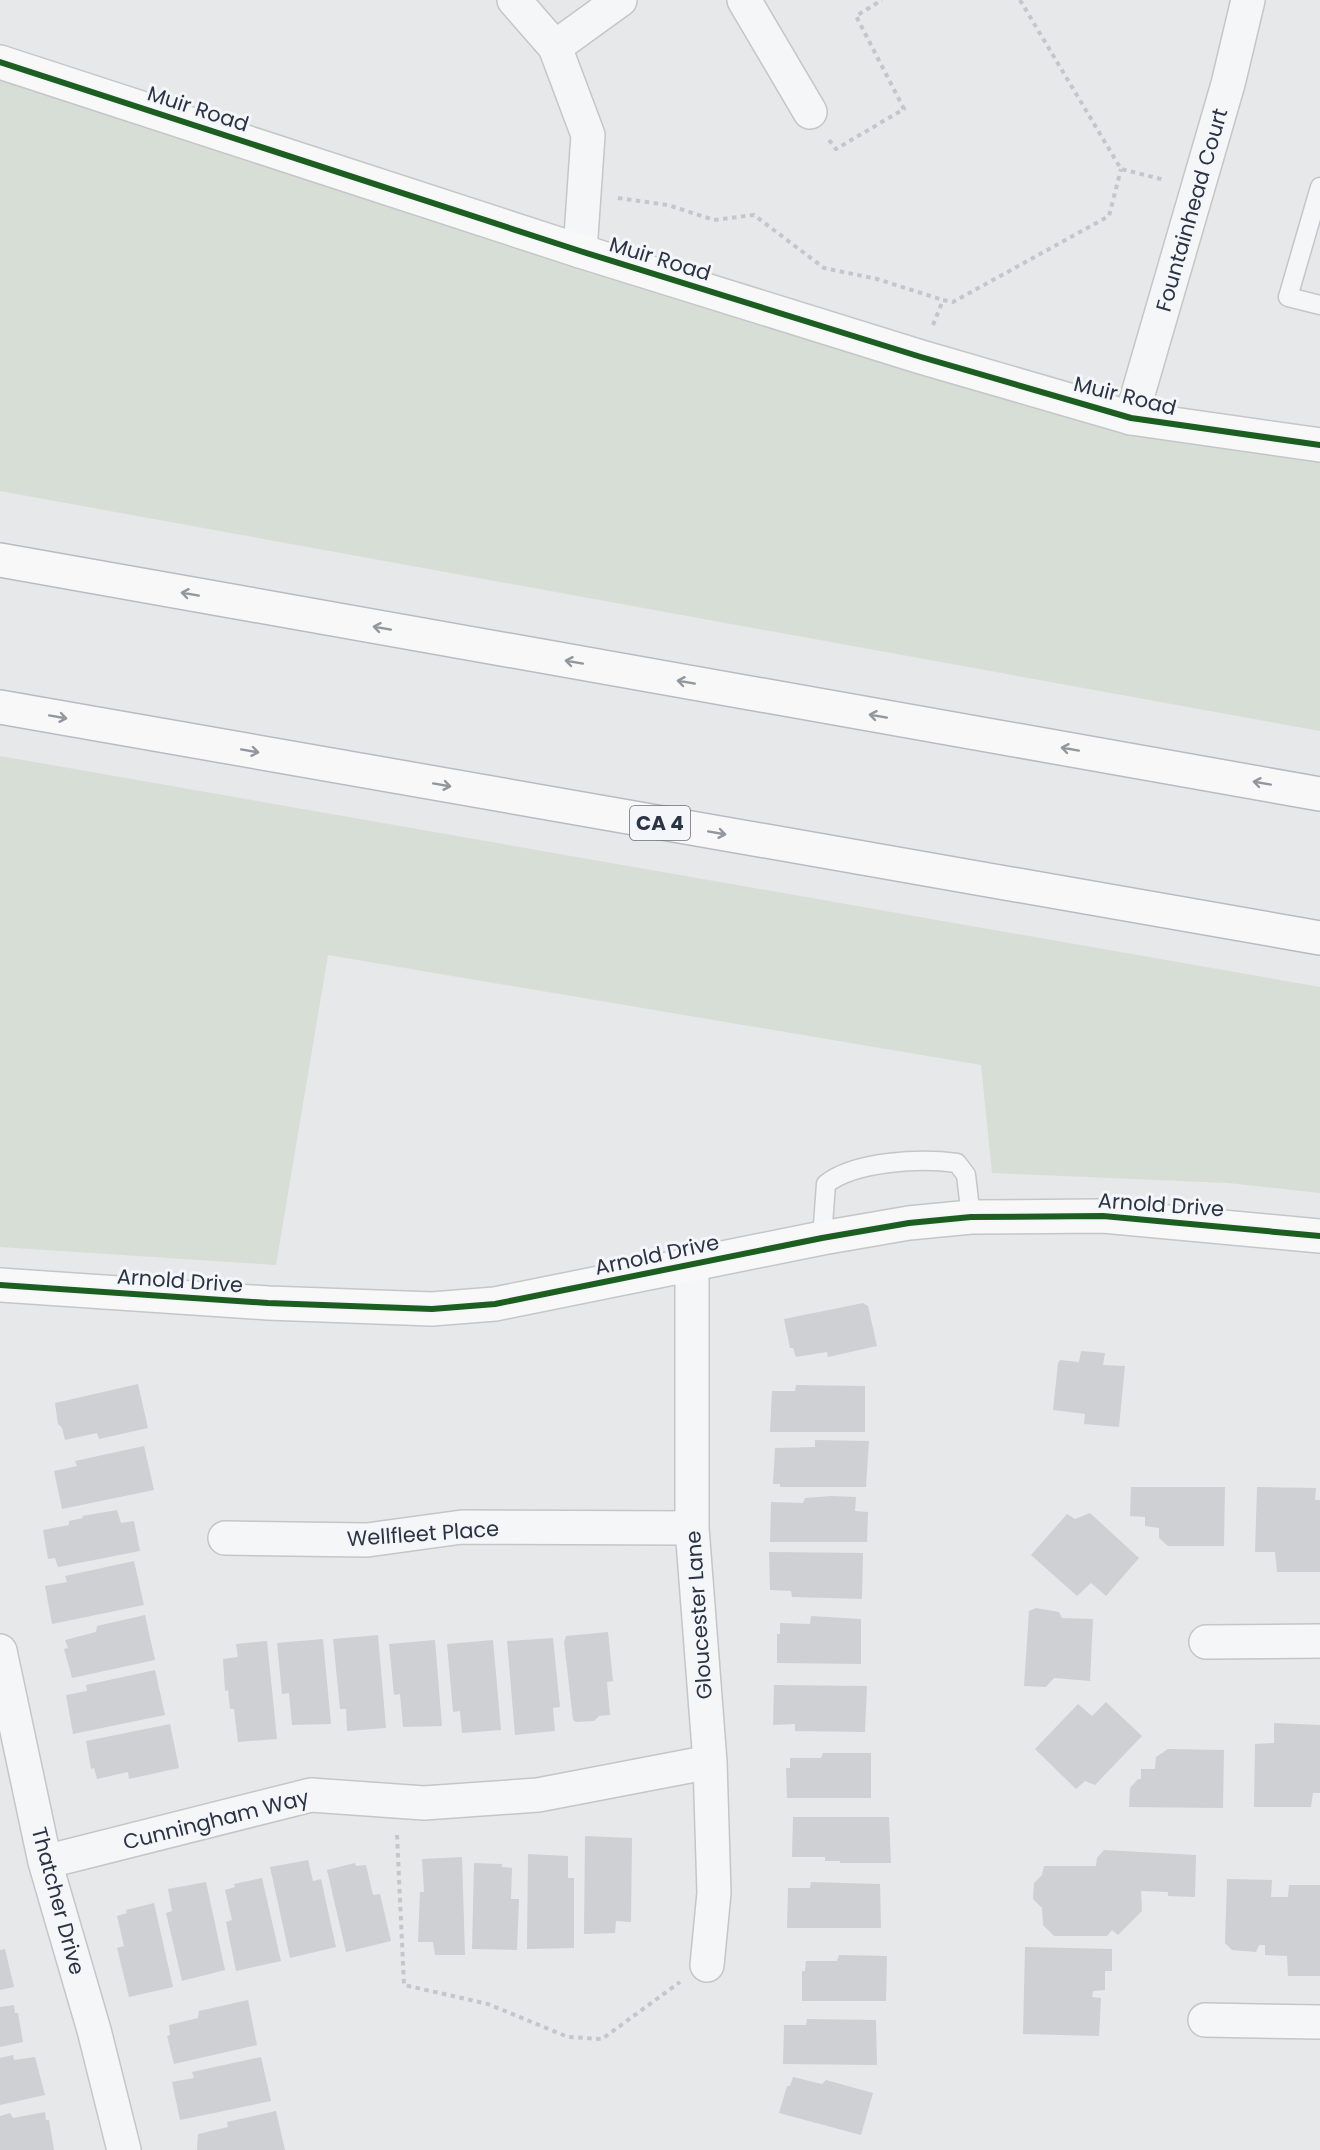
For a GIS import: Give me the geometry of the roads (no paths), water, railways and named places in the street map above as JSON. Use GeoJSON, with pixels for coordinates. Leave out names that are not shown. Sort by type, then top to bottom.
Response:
{"type":"FeatureCollection","features":[{"type":"Feature","properties":{"kind":"main road","name":"Muir Road"},"geometry":{"type":"LineString","coordinates":[[0,62],[580,251],[921,357],[1131,418],[1320,445]]}},
{"type":"Feature","properties":{"kind":"main road"},"geometry":{"type":"LineString","coordinates":[[0,560],[1320,794]]}},
{"type":"Feature","properties":{"kind":"main road","name":"CA 4"},"geometry":{"type":"LineString","coordinates":[[0,707],[1320,938]]}},
{"type":"Feature","properties":{"kind":"main road","name":"Arnold Drive"},"geometry":{"type":"LineString","coordinates":[[0,1286],[268,1303],[432,1310],[495,1304],[822,1238],[909,1223],[971,1218],[1103,1216],[1320,1236]]}},
{"type":"Feature","properties":{"kind":"street"},"geometry":{"type":"LineString","coordinates":[[514,0],[555,47],[588,135],[580,251]]}},
{"type":"Feature","properties":{"kind":"street"},"geometry":{"type":"LineString","coordinates":[[555,47],[620,0]]}},
{"type":"Feature","properties":{"kind":"street"},"geometry":{"type":"LineString","coordinates":[[744,0],[810,112]]}},
{"type":"Feature","properties":{"kind":"street","name":"Fountainhead Court"},"geometry":{"type":"LineString","coordinates":[[1131,418],[1228,84],[1248,0]]}},
{"type":"Feature","properties":{"kind":"street","name":"Gloucester Lane"},"geometry":{"type":"LineString","coordinates":[[692,1264],[692,1528],[710,1762],[714,1893],[707,1965]]}},
{"type":"Feature","properties":{"kind":"street","name":"Wellfleet Place"},"geometry":{"type":"LineString","coordinates":[[225,1538],[367,1540],[462,1527],[692,1528]]}},
{"type":"Feature","properties":{"kind":"street"},"geometry":{"type":"LineString","coordinates":[[1206,1642],[1320,1641]]}},
{"type":"Feature","properties":{"kind":"street","name":"Thatcher Drive"},"geometry":{"type":"LineString","coordinates":[[0,1651],[45,1862],[94,2030],[124,2150]]}},
{"type":"Feature","properties":{"kind":"street","name":"Cunningham Way"},"geometry":{"type":"LineString","coordinates":[[45,1862],[311,1795],[424,1803],[538,1795],[710,1762]]}},
{"type":"Feature","properties":{"kind":"street"},"geometry":{"type":"LineString","coordinates":[[1205,2019],[1320,2022]]}},
{"type":"Feature","properties":{"kind":"lane"},"geometry":{"type":"LineString","coordinates":[[1320,187],[1288,297],[1320,305]]}},
{"type":"Feature","properties":{"kind":"lane"},"geometry":{"type":"LineString","coordinates":[[822,1238],[826,1184],[836,1176],[887,1164],[936,1160],[957,1164],[966,1175],[971,1218]]}}]}
